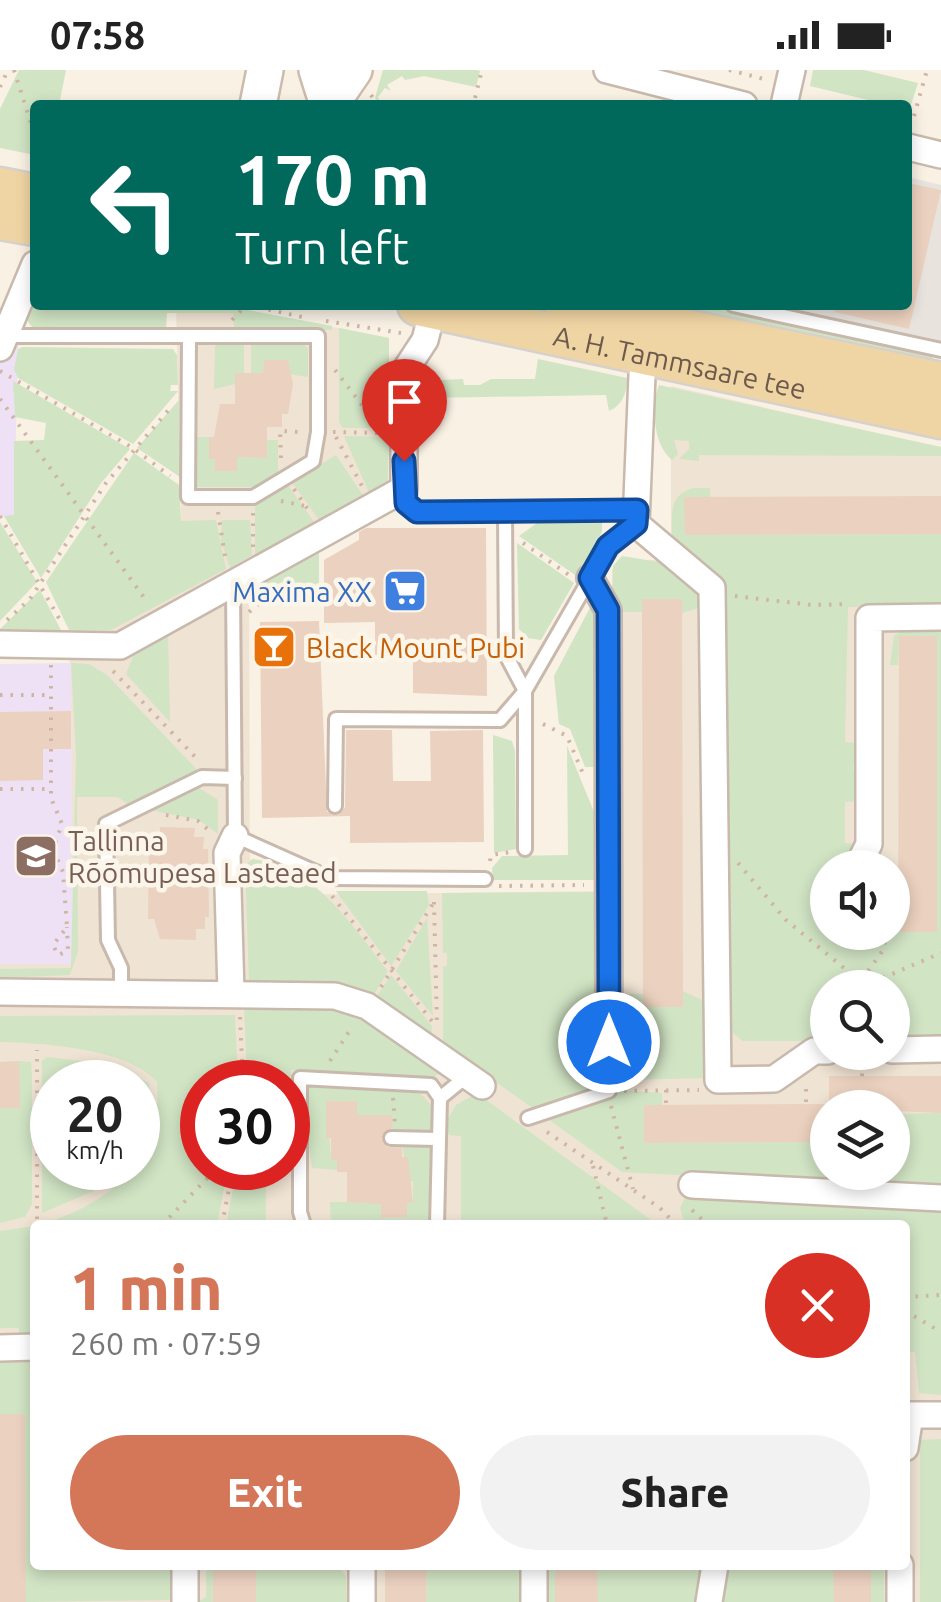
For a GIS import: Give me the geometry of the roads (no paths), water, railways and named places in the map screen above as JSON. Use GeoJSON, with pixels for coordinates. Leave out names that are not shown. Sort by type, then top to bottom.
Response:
{"type":"FeatureCollection","features":[{"type":"Feature","properties":{"kind":"main road"},"geometry":{"type":"LineString","coordinates":[[0,188],[30,194]]}},
{"type":"Feature","properties":{"kind":"main road"},"geometry":{"type":"LineString","coordinates":[[0,219],[30,225]]}},
{"type":"Feature","properties":{"kind":"main road","name":"A. H. Tammsaare tee"},"geometry":{"type":"LineString","coordinates":[[457,310],[649,336],[941,384]]}},
{"type":"Feature","properties":{"kind":"main road","name":"A. H. Tammsaare tee"},"geometry":{"type":"LineString","coordinates":[[579,310],[649,336],[923,414]]}},
{"type":"Feature","properties":{"kind":"street"},"geometry":{"type":"LineString","coordinates":[[317,70],[327,100]]}},
{"type":"Feature","properties":{"kind":"street"},"geometry":{"type":"LineString","coordinates":[[330,100],[337,70]]}},
{"type":"Feature","properties":{"kind":"street"},"geometry":{"type":"LineString","coordinates":[[607,70],[724,100]]}},
{"type":"Feature","properties":{"kind":"street"},"geometry":{"type":"LineString","coordinates":[[336,100],[363,82]]}},
{"type":"Feature","properties":{"kind":"street"},"geometry":{"type":"LineString","coordinates":[[912,148],[941,155]]}},
{"type":"Feature","properties":{"kind":"street"},"geometry":{"type":"LineString","coordinates":[[4,342],[30,277]]}},
{"type":"Feature","properties":{"kind":"street"},"geometry":{"type":"LineString","coordinates":[[0,644],[120,646],[231,578],[404,489],[394,433],[404,372],[425,340],[428,310]]}},
{"type":"Feature","properties":{"kind":"street"},"geometry":{"type":"LineString","coordinates":[[649,336],[636,517],[712,588],[718,1080],[774,1079],[810,1054]]}},
{"type":"Feature","properties":{"kind":"street"},"geometry":{"type":"LineString","coordinates":[[587,582],[608,610],[609,1042]]}},
{"type":"Feature","properties":{"kind":"street"},"geometry":{"type":"LineString","coordinates":[[866,850],[869,618],[941,616]]}},
{"type":"Feature","properties":{"kind":"street"},"geometry":{"type":"LineString","coordinates":[[231,848],[236,1002]]}},
{"type":"Feature","properties":{"kind":"street"},"geometry":{"type":"LineString","coordinates":[[0,992],[122,991],[236,1002],[335,996],[367,1006],[436,1040],[474,1081]]}},
{"type":"Feature","properties":{"kind":"street"},"geometry":{"type":"LineString","coordinates":[[910,1050],[941,1049]]}},
{"type":"Feature","properties":{"kind":"street"},"geometry":{"type":"LineString","coordinates":[[691,1197],[941,1198]]}},
{"type":"Feature","properties":{"kind":"street"},"geometry":{"type":"LineString","coordinates":[[0,1348],[30,1348]]}},
{"type":"Feature","properties":{"kind":"street"},"geometry":{"type":"LineString","coordinates":[[910,1404],[941,1415]]}},
{"type":"Feature","properties":{"kind":"street"},"geometry":{"type":"LineString","coordinates":[[185,1570],[185,1602]]}},
{"type":"Feature","properties":{"kind":"street"},"geometry":{"type":"LineString","coordinates":[[362,1570],[362,1602]]}},
{"type":"Feature","properties":{"kind":"street"},"geometry":{"type":"LineString","coordinates":[[534,1570],[534,1602]]}},
{"type":"Feature","properties":{"kind":"street"},"geometry":{"type":"LineString","coordinates":[[709,1602],[713,1570]]}},
{"type":"Feature","properties":{"kind":"street"},"geometry":{"type":"LineString","coordinates":[[900,1570],[900,1602]]}},
{"type":"Feature","properties":{"kind":"lane"},"geometry":{"type":"LineString","coordinates":[[756,310],[941,350]]}},
{"type":"Feature","properties":{"kind":"lane"},"geometry":{"type":"LineString","coordinates":[[4,342],[318,336],[318,432],[314,461],[253,497],[188,496],[189,339]]}},
{"type":"Feature","properties":{"kind":"lane"},"geometry":{"type":"LineString","coordinates":[[923,414],[924,406],[941,384]]}},
{"type":"Feature","properties":{"kind":"lane"},"geometry":{"type":"LineString","coordinates":[[404,489],[406,503],[417,512],[636,517]]}},
{"type":"Feature","properties":{"kind":"lane"},"geometry":{"type":"LineString","coordinates":[[505,513],[506,655],[525,690],[525,849]]}},
{"type":"Feature","properties":{"kind":"lane"},"geometry":{"type":"LineString","coordinates":[[335,806],[336,719],[500,720],[525,690],[608,546],[636,517]]}},
{"type":"Feature","properties":{"kind":"lane"},"geometry":{"type":"LineString","coordinates":[[231,578],[235,778],[231,848],[329,878],[485,880]]}},
{"type":"Feature","properties":{"kind":"lane"},"geometry":{"type":"LineString","coordinates":[[122,991],[121,968],[108,940],[106,824],[202,777],[235,778]]}},
{"type":"Feature","properties":{"kind":"lane"},"geometry":{"type":"LineString","coordinates":[[302,1220],[300,1078],[431,1085],[440,1098],[438,1220]]}},
{"type":"Feature","properties":{"kind":"lane"},"geometry":{"type":"LineString","coordinates":[[440,1098],[474,1081]]}},
{"type":"Feature","properties":{"kind":"lane"},"geometry":{"type":"LineString","coordinates":[[528,1118],[609,1091]]}},
{"type":"Feature","properties":{"kind":"lane"},"geometry":{"type":"LineString","coordinates":[[393,1138],[438,1139]]}},
{"type":"Feature","properties":{"kind":"place","name":"Maxima XX"},"geometry":{"type":"Point","coordinates":[405,591]}},
{"type":"Feature","properties":{"kind":"place","name":"Black Mount Pubi"},"geometry":{"type":"Point","coordinates":[274,647]}},
{"type":"Feature","properties":{"kind":"place","name":"Tallinna Rõõmupesa Lasteaed"},"geometry":{"type":"Point","coordinates":[36,856]}}]}
